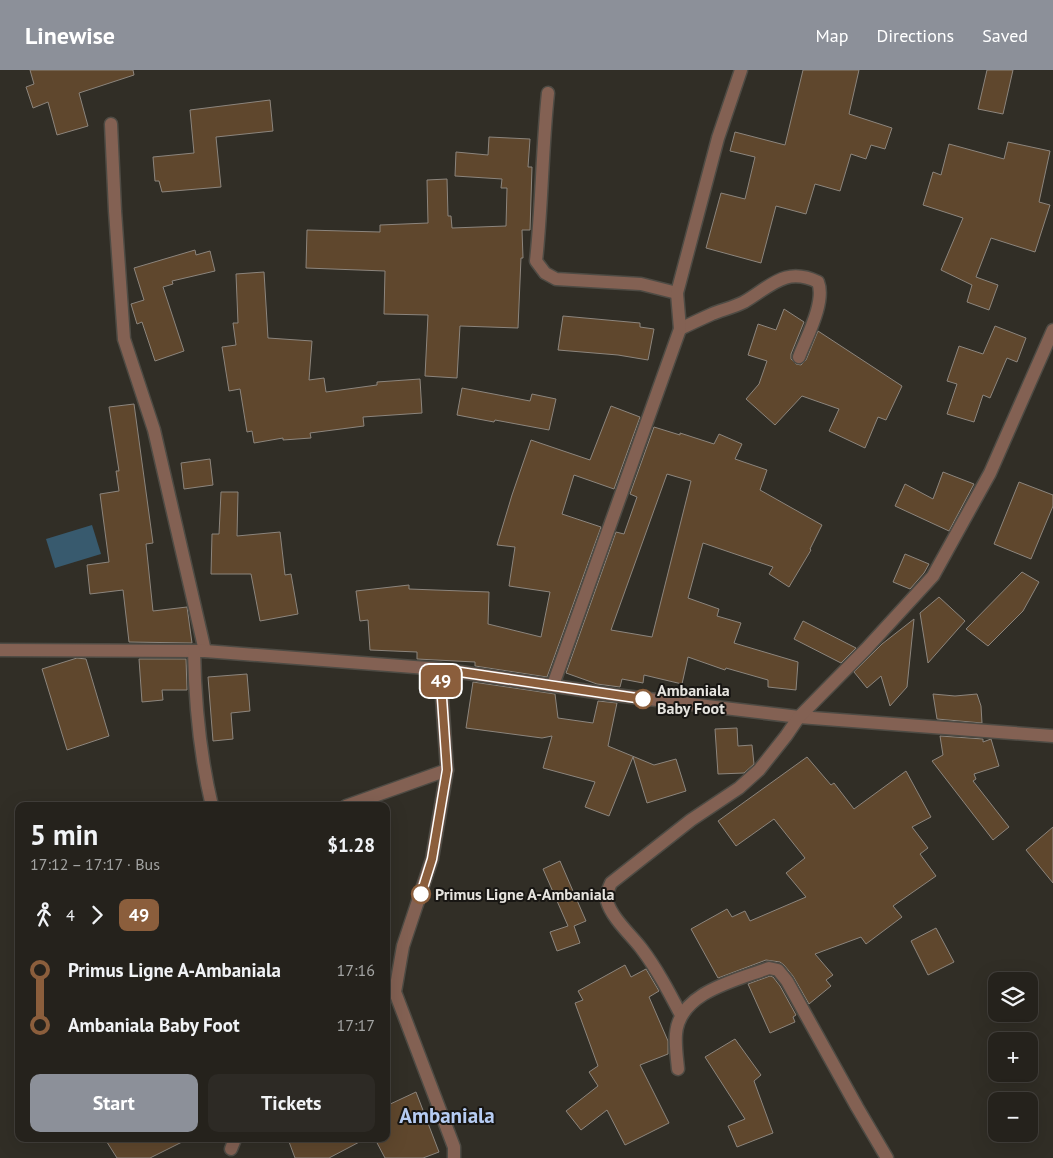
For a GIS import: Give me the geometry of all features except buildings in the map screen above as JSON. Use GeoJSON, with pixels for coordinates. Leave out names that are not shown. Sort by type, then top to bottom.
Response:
{"type":"FeatureCollection","features":[{"type":"Feature","properties":{"kind":"street"},"geometry":{"type":"LineString","coordinates":[[553,685],[680,329],[677,293],[718,138],[742,70]]}},
{"type":"Feature","properties":{"kind":"street"},"geometry":{"type":"LineString","coordinates":[[548,94],[542,149],[536,261],[545,272],[556,278],[640,284],[677,293]]}},
{"type":"Feature","properties":{"kind":"street"},"geometry":{"type":"LineString","coordinates":[[111,124],[124,339],[154,430],[200,651],[195,690],[206,783],[211,802]]}},
{"type":"Feature","properties":{"kind":"street"},"geometry":{"type":"LineString","coordinates":[[680,329],[744,302],[758,291],[779,279],[793,276],[811,279],[818,282],[820,295],[813,321],[799,357]]}},
{"type":"Feature","properties":{"kind":"street"},"geometry":{"type":"LineString","coordinates":[[681,1015],[664,981],[642,949],[614,914],[606,900],[611,883],[691,820],[738,788],[759,770],[799,717],[866,649],[933,576],[990,473],[1053,330]]}},
{"type":"Feature","properties":{"kind":"street"},"geometry":{"type":"LineString","coordinates":[[0,650],[200,651],[440,669],[614,695],[799,717],[1053,736]]}},
{"type":"Feature","properties":{"kind":"street"},"geometry":{"type":"LineString","coordinates":[[440,669],[447,770],[432,859],[403,946],[391,994],[454,1147],[454,1158]]}},
{"type":"Feature","properties":{"kind":"street"},"geometry":{"type":"LineString","coordinates":[[357,802],[447,770]]}},
{"type":"Feature","properties":{"kind":"street"},"geometry":{"type":"LineString","coordinates":[[678,1069],[676,1033],[681,1015],[694,1001],[707,991],[769,968],[778,970],[787,981],[887,1158]]}},
{"type":"Feature","properties":{"kind":"water"},"geometry":{"type":"Polygon","coordinates":[[[92,525],[101,554],[55,568],[46,539],[92,525]]]}},
{"type":"Feature","properties":{"kind":"bus line","name":"49"},"geometry":{"type":"LineString","coordinates":[[421,894],[432,859],[447,770],[440,669],[643,699]]}},
{"type":"Feature","properties":{"kind":"place","name":"Ambaniala Baby Foot"},"geometry":{"type":"Point","coordinates":[643,699]}},
{"type":"Feature","properties":{"kind":"place","name":"Primus Ligne A-Ambaniala"},"geometry":{"type":"Point","coordinates":[421,894]}},
{"type":"Feature","properties":{"kind":"district","name":"Ambaniala"},"geometry":{"type":"Point","coordinates":[447,1115]}}]}
